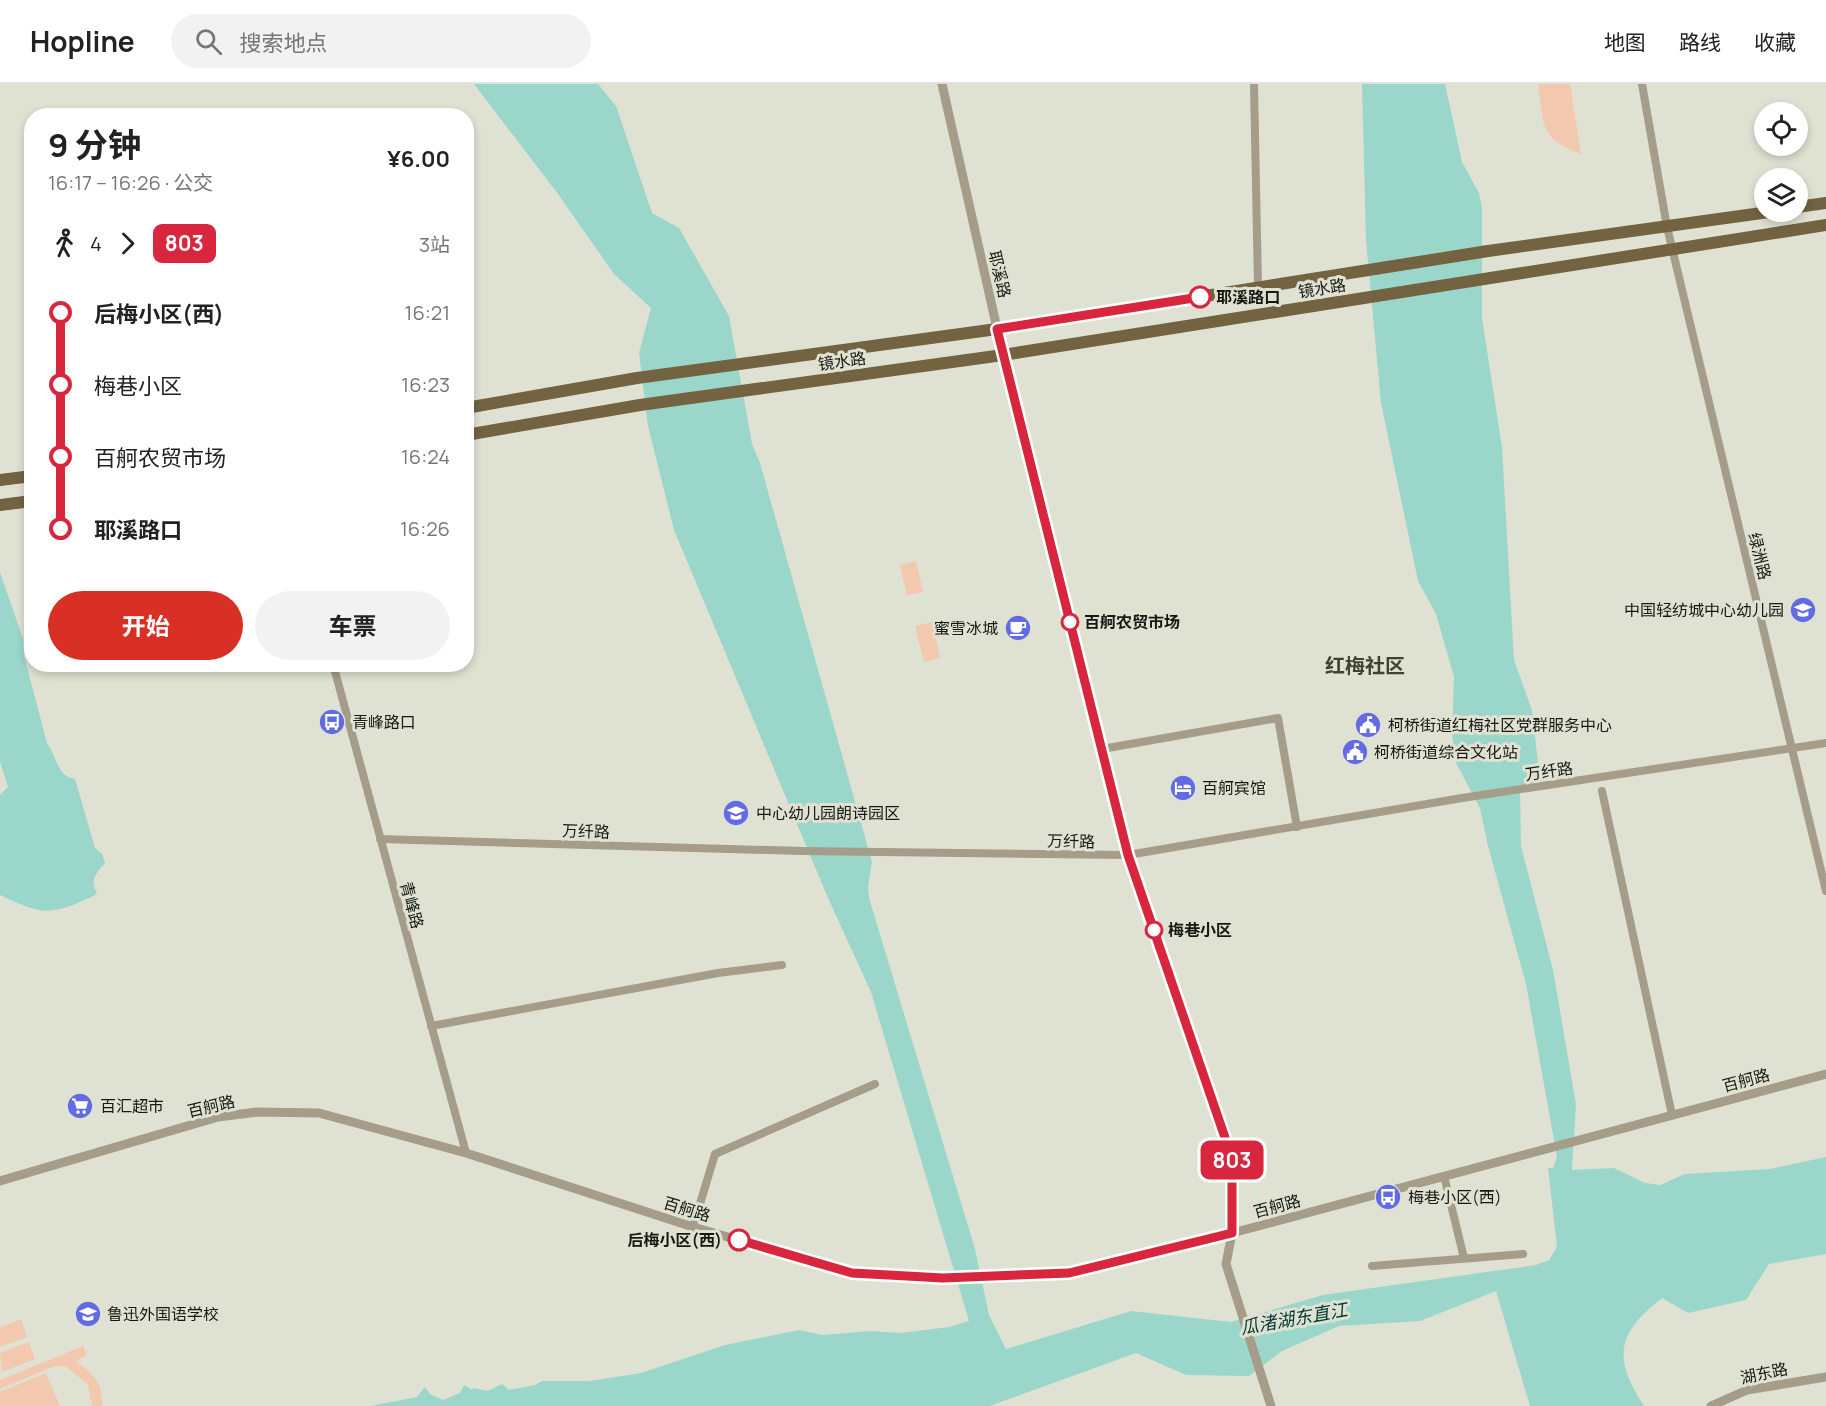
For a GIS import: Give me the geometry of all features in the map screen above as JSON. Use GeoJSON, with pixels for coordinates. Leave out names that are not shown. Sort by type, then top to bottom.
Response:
{"type":"FeatureCollection","features":[{"type":"Feature","properties":{"kind":"main road"},"geometry":{"type":"LineString","coordinates":[[1808,205],[1826,203]]}},
{"type":"Feature","properties":{"kind":"main road","name":"镜水路"},"geometry":{"type":"LineString","coordinates":[[474,407],[637,378],[997,329],[1488,251],[1754,214]]}},
{"type":"Feature","properties":{"kind":"main road","name":"镜水路"},"geometry":{"type":"LineString","coordinates":[[474,434],[640,405],[1003,355],[1826,225]]}},
{"type":"Feature","properties":{"kind":"main road"},"geometry":{"type":"LineString","coordinates":[[0,480],[24,477]]}},
{"type":"Feature","properties":{"kind":"main road"},"geometry":{"type":"LineString","coordinates":[[0,505],[24,502]]}},
{"type":"Feature","properties":{"kind":"street","name":"耶溪路"},"geometry":{"type":"LineString","coordinates":[[942,84],[1003,355],[1128,855],[1232,1158],[1232,1233],[1226,1264],[1271,1406]]}},
{"type":"Feature","properties":{"kind":"street"},"geometry":{"type":"LineString","coordinates":[[1254,84],[1258,287]]}},
{"type":"Feature","properties":{"kind":"street","name":"绿洲路"},"geometry":{"type":"LineString","coordinates":[[1642,84],[1667,227],[1826,891]]}},
{"type":"Feature","properties":{"kind":"street","name":"青峰路"},"geometry":{"type":"LineString","coordinates":[[335,672],[466,1153]]}},
{"type":"Feature","properties":{"kind":"street"},"geometry":{"type":"LineString","coordinates":[[1102,749],[1278,718],[1297,827]]}},
{"type":"Feature","properties":{"kind":"street","name":"万纤路"},"geometry":{"type":"LineString","coordinates":[[380,839],[802,851],[1128,855],[1462,798],[1826,743]]}},
{"type":"Feature","properties":{"kind":"street"},"geometry":{"type":"LineString","coordinates":[[1602,791],[1672,1115]]}},
{"type":"Feature","properties":{"kind":"street"},"geometry":{"type":"LineString","coordinates":[[431,1026],[718,973],[782,965]]}},
{"type":"Feature","properties":{"kind":"street","name":"百舸路"},"geometry":{"type":"LineString","coordinates":[[0,1181],[218,1117],[257,1112],[319,1113],[466,1153],[693,1227],[852,1273],[943,1278],[1069,1273],[1232,1233],[1826,1074]]}},
{"type":"Feature","properties":{"kind":"street"},"geometry":{"type":"LineString","coordinates":[[693,1227],[715,1154],[875,1084]]}},
{"type":"Feature","properties":{"kind":"street"},"geometry":{"type":"LineString","coordinates":[[1444,1176],[1464,1258]]}},
{"type":"Feature","properties":{"kind":"street"},"geometry":{"type":"LineString","coordinates":[[1372,1266],[1523,1254]]}},
{"type":"Feature","properties":{"kind":"street","name":"湖东路"},"geometry":{"type":"LineString","coordinates":[[1711,1406],[1747,1390],[1826,1377]]}},
{"type":"Feature","properties":{"kind":"shaded area"},"geometry":{"type":"Polygon","coordinates":[[[1538,84],[1570,84],[1581,154],[1557,142],[1550,135],[1543,120],[1538,84]]]}},
{"type":"Feature","properties":{"kind":"shaded area"},"geometry":{"type":"Polygon","coordinates":[[[916,561],[923,592],[907,595],[900,565],[916,561]]]}},
{"type":"Feature","properties":{"kind":"shaded area"},"geometry":{"type":"Polygon","coordinates":[[[932,622],[940,658],[924,662],[915,626],[932,622]]]}},
{"type":"Feature","properties":{"kind":"shaded area"},"geometry":{"type":"Polygon","coordinates":[[[21,1319],[27,1337],[0,1347],[0,1328],[21,1319]]]}},
{"type":"Feature","properties":{"kind":"shaded area"},"geometry":{"type":"Polygon","coordinates":[[[29,1342],[35,1359],[2,1372],[0,1353],[29,1342]]]}},
{"type":"Feature","properties":{"kind":"shaded area"},"geometry":{"type":"Polygon","coordinates":[[[83,1346],[87,1355],[76,1361],[99,1385],[102,1406],[92,1406],[88,1385],[67,1367],[55,1366],[0,1389],[0,1380],[83,1346]]]}},
{"type":"Feature","properties":{"kind":"shaded area"},"geometry":{"type":"Polygon","coordinates":[[[46,1373],[60,1406],[0,1406],[0,1392],[46,1373]]]}},
{"type":"Feature","properties":{"kind":"water","name":"瓜渚湖东直江"},"geometry":{"type":"Polygon","coordinates":[[[474,84],[598,84],[616,106],[652,213],[679,228],[729,316],[752,444],[760,463],[872,862],[868,887],[869,898],[975,1249],[989,1315],[1006,1349],[1131,1311],[1231,1322],[1323,1295],[1536,1265],[1549,1260],[1557,1247],[1548,1168],[1553,1168],[1557,1157],[1526,984],[1488,846],[1480,808],[1456,763],[1452,735],[1454,677],[1436,614],[1418,581],[1381,403],[1366,240],[1362,84],[1445,84],[1462,162],[1479,193],[1482,207],[1482,318],[1502,447],[1514,660],[1532,710],[1539,771],[1536,781],[1523,786],[1520,791],[1521,846],[1553,970],[1576,1104],[1572,1170],[1614,1168],[1645,1183],[1660,1185],[1685,1174],[1770,1169],[1826,1157],[1826,1254],[1769,1264],[1746,1300],[1688,1313],[1662,1298],[1635,1323],[1624,1348],[1627,1374],[1644,1406],[1530,1406],[1496,1291],[1420,1321],[1339,1326],[1282,1351],[1249,1376],[1186,1375],[1136,1353],[990,1406],[370,1406],[417,1397],[425,1387],[430,1394],[443,1400],[460,1393],[464,1385],[472,1390],[473,1388],[488,1391],[502,1384],[509,1390],[535,1385],[542,1381],[590,1381],[641,1373],[725,1345],[799,1330],[823,1335],[869,1331],[901,1333],[949,1327],[969,1321],[871,992],[828,898],[674,530],[648,426],[639,353],[651,308],[614,274],[558,194],[474,84]]]}},
{"type":"Feature","properties":{"kind":"water"},"geometry":{"type":"Polygon","coordinates":[[[0,572],[23,639],[24,672],[28,672],[47,743],[60,770],[75,779],[95,848],[102,854],[105,863],[95,877],[94,885],[97,894],[58,910],[48,911],[27,907],[0,895],[0,795],[8,787],[0,762],[0,572]]]}},
{"type":"Feature","properties":{"kind":"bus line","name":"803"},"geometry":{"type":"LineString","coordinates":[[739,1240],[852,1273],[943,1278],[1069,1273],[1232,1233],[1232,1158],[1128,855],[997,329],[1200,297]]}},
{"type":"Feature","properties":{"kind":"place","name":"耶溪路口"},"geometry":{"type":"Point","coordinates":[1200,297]}},
{"type":"Feature","properties":{"kind":"place","name":"中国轻纺城中心幼儿园"},"geometry":{"type":"Point","coordinates":[1803,610]}},
{"type":"Feature","properties":{"kind":"place","name":"百舸农贸市场"},"geometry":{"type":"Point","coordinates":[1070,622]}},
{"type":"Feature","properties":{"kind":"place","name":"蜜雪冰城"},"geometry":{"type":"Point","coordinates":[1018,628]}},
{"type":"Feature","properties":{"kind":"place","name":"青峰路口"},"geometry":{"type":"Point","coordinates":[332,722]}},
{"type":"Feature","properties":{"kind":"place","name":"柯桥街道红梅社区党群服务中心"},"geometry":{"type":"Point","coordinates":[1368,725]}},
{"type":"Feature","properties":{"kind":"place","name":"柯桥街道综合文化站"},"geometry":{"type":"Point","coordinates":[1355,752]}},
{"type":"Feature","properties":{"kind":"place","name":"百舸宾馆"},"geometry":{"type":"Point","coordinates":[1183,788]}},
{"type":"Feature","properties":{"kind":"place","name":"中心幼儿园朗诗园区"},"geometry":{"type":"Point","coordinates":[736,813]}},
{"type":"Feature","properties":{"kind":"place","name":"梅巷小区"},"geometry":{"type":"Point","coordinates":[1154,930]}},
{"type":"Feature","properties":{"kind":"place","name":"百汇超市"},"geometry":{"type":"Point","coordinates":[80,1106]}},
{"type":"Feature","properties":{"kind":"place","name":"梅巷小区(西)"},"geometry":{"type":"Point","coordinates":[1388,1197]}},
{"type":"Feature","properties":{"kind":"place","name":"后梅小区(西)"},"geometry":{"type":"Point","coordinates":[739,1240]}},
{"type":"Feature","properties":{"kind":"place","name":"鲁迅外国语学校"},"geometry":{"type":"Point","coordinates":[88,1314]}},
{"type":"Feature","properties":{"kind":"district","name":"红梅社区"},"geometry":{"type":"Point","coordinates":[1365,666]}}]}
